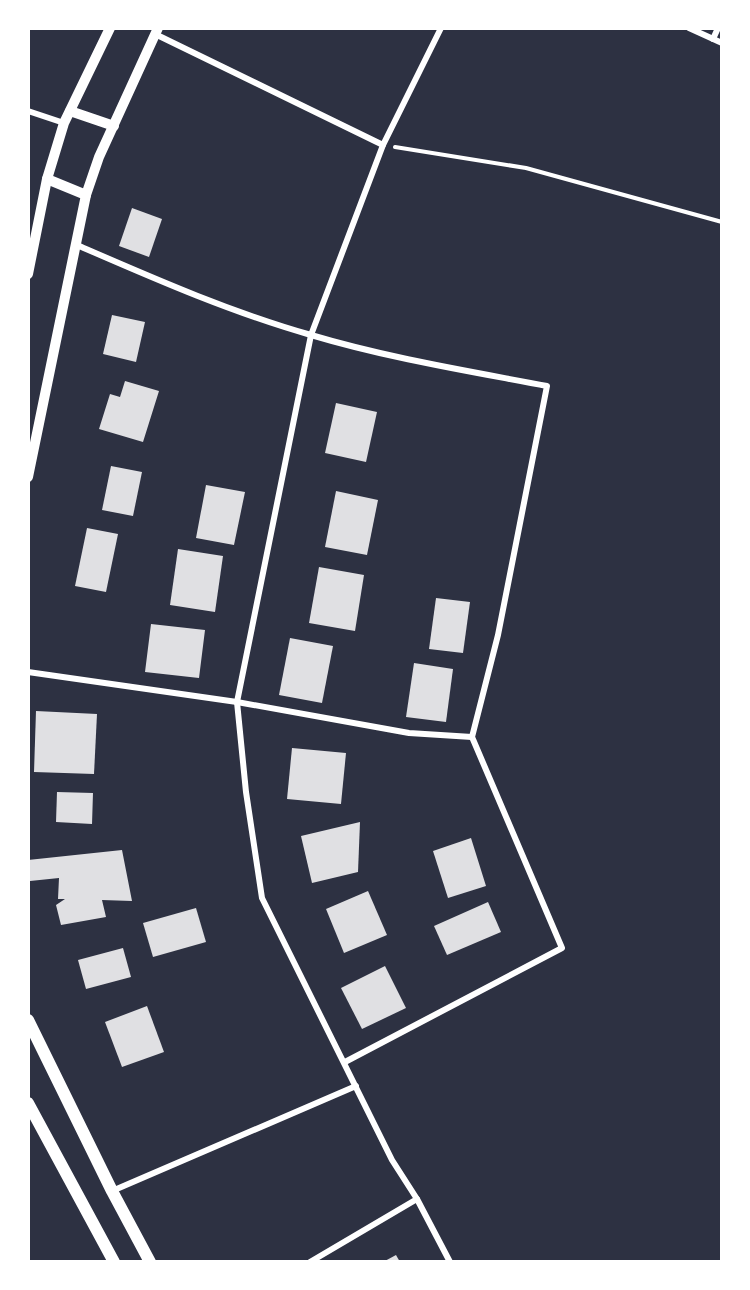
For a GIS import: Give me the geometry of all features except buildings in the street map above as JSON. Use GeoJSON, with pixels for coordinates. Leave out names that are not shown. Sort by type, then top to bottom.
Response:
{"type":"FeatureCollection","features":[{"type":"Feature","properties":{"kind":"main road"},"geometry":{"type":"LineString","coordinates":[[28,1020],[112,1191],[150,1262]]}},
{"type":"Feature","properties":{"kind":"main road"},"geometry":{"type":"LineString","coordinates":[[28,1103],[114,1262]]}},
{"type":"Feature","properties":{"kind":"street"},"geometry":{"type":"LineString","coordinates":[[28,274],[47,179],[64,123],[111,28]]}},
{"type":"Feature","properties":{"kind":"street"},"geometry":{"type":"LineString","coordinates":[[441,28],[383,146],[311,335],[237,702],[246,792],[262,898],[392,1160],[417,1199],[450,1262]]}},
{"type":"Feature","properties":{"kind":"street"},"geometry":{"type":"LineString","coordinates":[[688,28],[722,43]]}},
{"type":"Feature","properties":{"kind":"street"},"geometry":{"type":"LineString","coordinates":[[713,39],[718,28]]}},
{"type":"Feature","properties":{"kind":"street"},"geometry":{"type":"LineString","coordinates":[[28,477],[86,195],[99,157],[157,31],[383,146]]}},
{"type":"Feature","properties":{"kind":"street"},"geometry":{"type":"LineString","coordinates":[[28,111],[64,123]]}},
{"type":"Feature","properties":{"kind":"street"},"geometry":{"type":"LineString","coordinates":[[70,111],[114,126]]}},
{"type":"Feature","properties":{"kind":"street"},"geometry":{"type":"LineString","coordinates":[[47,179],[86,195]]}},
{"type":"Feature","properties":{"kind":"street"},"geometry":{"type":"LineString","coordinates":[[77,245],[190,294],[311,335],[439,366],[547,386],[498,635],[472,737],[562,948],[345,1062]]}},
{"type":"Feature","properties":{"kind":"street"},"geometry":{"type":"LineString","coordinates":[[28,672],[237,702],[409,733],[472,737]]}},
{"type":"Feature","properties":{"kind":"street"},"geometry":{"type":"LineString","coordinates":[[112,1191],[356,1086]]}},
{"type":"Feature","properties":{"kind":"street"},"geometry":{"type":"LineString","coordinates":[[310,1262],[417,1199]]}},
{"type":"Feature","properties":{"kind":"path"},"geometry":{"type":"LineString","coordinates":[[383,146],[526,168],[722,222]]}}]}
